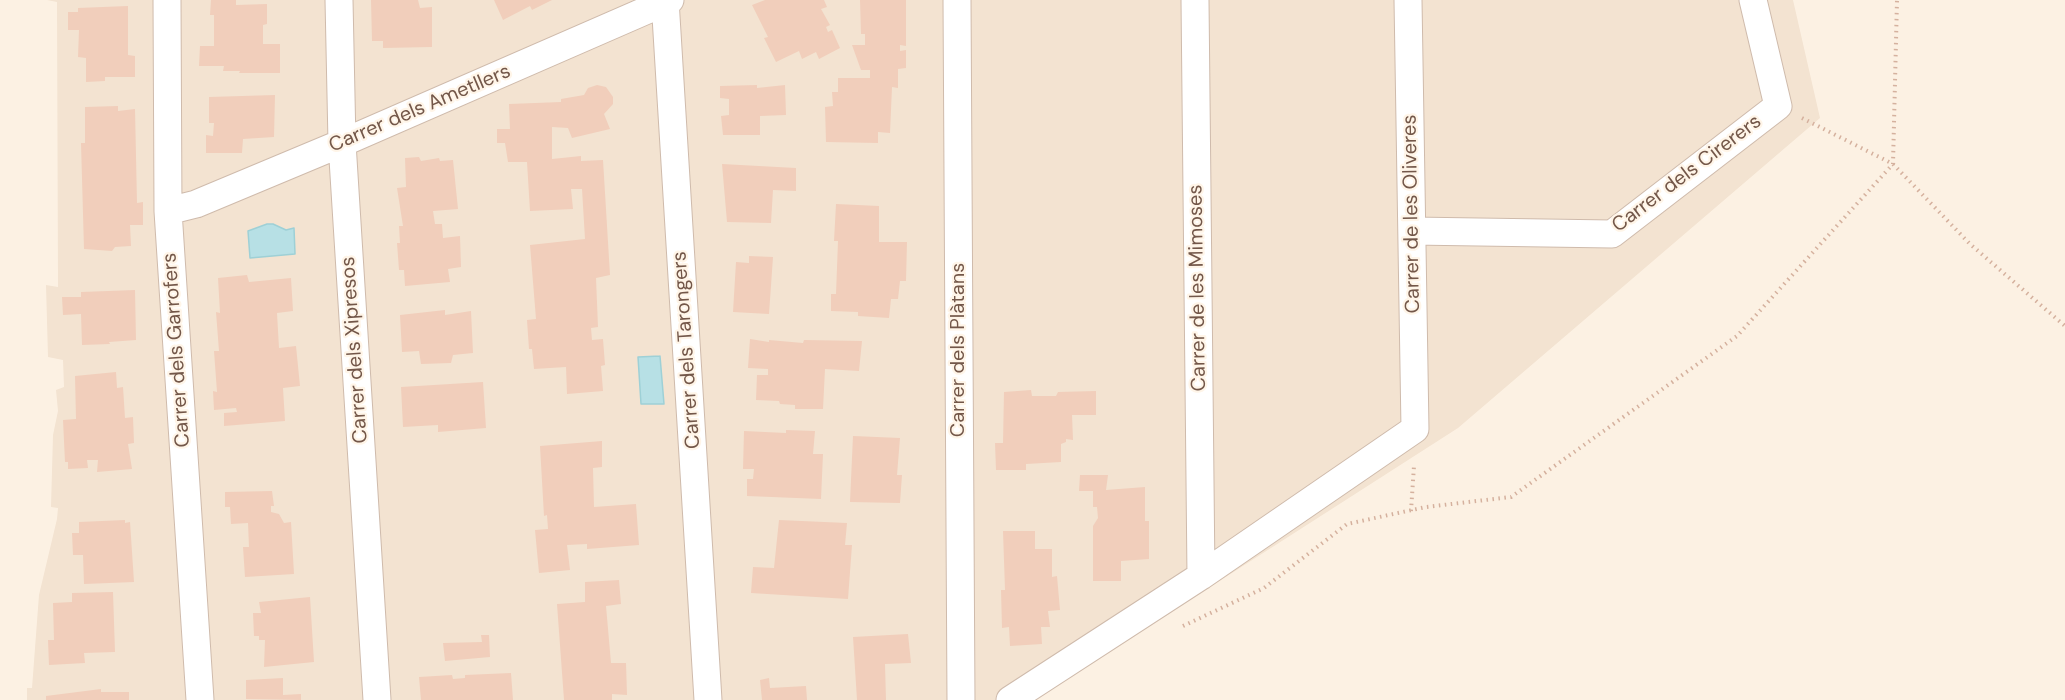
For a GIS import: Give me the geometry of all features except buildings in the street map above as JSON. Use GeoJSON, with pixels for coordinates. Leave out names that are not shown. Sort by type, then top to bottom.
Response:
{"type":"FeatureCollection","features":[{"type":"Feature","properties":{"kind":"street","name":"Carrer dels Garrofers"},"geometry":{"type":"LineString","coordinates":[[167,0],[168,211],[200,700]]}},
{"type":"Feature","properties":{"kind":"street","name":"Carrer dels Xipresos"},"geometry":{"type":"LineString","coordinates":[[339,0],[342,143],[377,700]]}},
{"type":"Feature","properties":{"kind":"street","name":"Carrer dels Plàtans"},"geometry":{"type":"LineString","coordinates":[[957,0],[961,700]]}},
{"type":"Feature","properties":{"kind":"street","name":"Carrer de les Mimoses"},"geometry":{"type":"LineString","coordinates":[[1195,0],[1201,576]]}},
{"type":"Feature","properties":{"kind":"street","name":"Carrer de les Oliveres"},"geometry":{"type":"LineString","coordinates":[[1201,576],[1415,429],[1408,0]]}},
{"type":"Feature","properties":{"kind":"street","name":"Carrer dels Cirerers"},"geometry":{"type":"LineString","coordinates":[[1412,231],[1612,234],[1778,106],[1753,0]]}},
{"type":"Feature","properties":{"kind":"street","name":"Carrer dels Ametllers"},"geometry":{"type":"LineString","coordinates":[[168,211],[196,204],[342,143],[667,1]]}},
{"type":"Feature","properties":{"kind":"street","name":"Carrer dels Tarongers"},"geometry":{"type":"LineString","coordinates":[[667,1],[708,700]]}},
{"type":"Feature","properties":{"kind":"street"},"geometry":{"type":"LineString","coordinates":[[1010,700],[1201,576]]}},
{"type":"Feature","properties":{"kind":"path"},"geometry":{"type":"LineString","coordinates":[[1180,627],[1264,588],[1347,524],[1426,507],[1511,497],[1737,336],[1893,164],[1897,0]]}},
{"type":"Feature","properties":{"kind":"path"},"geometry":{"type":"LineString","coordinates":[[1778,106],[1893,164],[1970,244],[2065,326]]}},
{"type":"Feature","properties":{"kind":"shaded area"},"geometry":{"type":"Polygon","coordinates":[[[47,0],[1793,0],[1820,118],[1458,428],[1034,700],[27,700],[27,688],[32,688],[39,595],[57,519],[58,508],[51,507],[53,435],[58,411],[56,390],[64,387],[63,360],[48,357],[46,285],[58,287],[57,2],[47,0]]]}},
{"type":"Feature","properties":{"kind":"water"},"geometry":{"type":"Polygon","coordinates":[[[273,224],[286,230],[294,228],[295,254],[250,258],[248,231],[273,224]]]}},
{"type":"Feature","properties":{"kind":"water"},"geometry":{"type":"Polygon","coordinates":[[[660,356],[664,404],[641,404],[638,357],[660,356]]]}}]}
